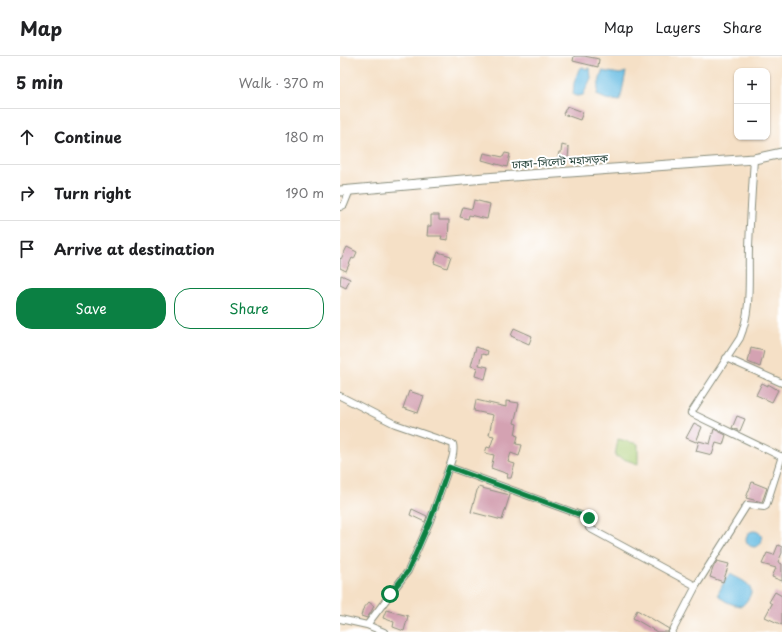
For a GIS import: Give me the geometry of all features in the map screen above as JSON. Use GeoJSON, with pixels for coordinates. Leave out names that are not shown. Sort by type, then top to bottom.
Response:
{"type":"FeatureCollection","features":[{"type":"Feature","properties":{"kind":"highway","name":"ঢাকা-সিলেট মহাসড়ক"},"geometry":{"type":"LineString","coordinates":[[340,191],[485,178],[754,159],[782,153]]}},
{"type":"Feature","properties":{"kind":"street"},"geometry":{"type":"LineString","coordinates":[[672,632],[696,586],[747,505],[766,506],[782,456],[691,413],[740,338],[745,326],[749,294],[750,214],[754,159]]}},
{"type":"Feature","properties":{"kind":"street"},"geometry":{"type":"LineString","coordinates":[[340,207],[344,205],[350,190]]}},
{"type":"Feature","properties":{"kind":"street"},"geometry":{"type":"LineString","coordinates":[[726,358],[782,383]]}},
{"type":"Feature","properties":{"kind":"street"},"geometry":{"type":"LineString","coordinates":[[340,396],[394,424],[453,444],[454,448],[454,454],[430,521],[408,571],[367,625]]}},
{"type":"Feature","properties":{"kind":"street"},"geometry":{"type":"LineString","coordinates":[[449,467],[589,518],[589,528],[696,586]]}},
{"type":"Feature","properties":{"kind":"street"},"geometry":{"type":"LineString","coordinates":[[340,619],[367,625],[384,632]]}},
{"type":"Feature","properties":{"kind":"green space"},"geometry":{"type":"Polygon","coordinates":[[[618,439],[638,444],[638,464],[615,456],[618,439]]]}},
{"type":"Feature","properties":{"kind":"water"},"geometry":{"type":"Polygon","coordinates":[[[583,67],[586,69],[590,68],[591,78],[583,95],[573,95],[574,83],[579,69],[583,67]]]}},
{"type":"Feature","properties":{"kind":"water"},"geometry":{"type":"Polygon","coordinates":[[[602,71],[620,74],[626,72],[620,101],[606,99],[597,95],[602,71]]]}},
{"type":"Feature","properties":{"kind":"water"},"geometry":{"type":"Polygon","coordinates":[[[751,531],[757,531],[762,536],[760,545],[757,547],[751,547],[746,542],[746,536],[751,531]]]}},
{"type":"Feature","properties":{"kind":"water"},"geometry":{"type":"Polygon","coordinates":[[[730,574],[750,586],[751,594],[742,606],[728,603],[718,594],[726,578],[730,574]]]}},
{"type":"Feature","properties":{"kind":"building"},"geometry":{"type":"Polygon","coordinates":[[[574,56],[599,59],[598,67],[573,61],[574,56]]]}},
{"type":"Feature","properties":{"kind":"building"},"geometry":{"type":"Polygon","coordinates":[[[567,106],[583,112],[580,120],[563,114],[567,106]]]}},
{"type":"Feature","properties":{"kind":"building"},"geometry":{"type":"Polygon","coordinates":[[[562,145],[569,147],[568,159],[558,157],[559,152],[561,152],[562,145]]]}},
{"type":"Feature","properties":{"kind":"building"},"geometry":{"type":"Polygon","coordinates":[[[484,153],[503,157],[505,153],[510,154],[507,167],[482,160],[484,153]]]}},
{"type":"Feature","properties":{"kind":"building"},"geometry":{"type":"Polygon","coordinates":[[[474,200],[490,204],[487,219],[469,215],[468,219],[460,217],[463,207],[472,209],[474,200]]]}},
{"type":"Feature","properties":{"kind":"building"},"geometry":{"type":"Polygon","coordinates":[[[431,215],[439,215],[439,220],[449,220],[448,240],[441,239],[442,236],[427,236],[428,226],[431,226],[431,215]]]}},
{"type":"Feature","properties":{"kind":"building"},"geometry":{"type":"Polygon","coordinates":[[[347,247],[357,252],[354,259],[352,258],[346,271],[340,268],[340,258],[341,259],[347,247]]]}},
{"type":"Feature","properties":{"kind":"building"},"geometry":{"type":"Polygon","coordinates":[[[438,252],[451,256],[447,268],[434,263],[438,252]]]}},
{"type":"Feature","properties":{"kind":"building"},"geometry":{"type":"Polygon","coordinates":[[[341,275],[350,279],[346,288],[340,285],[341,275]]]}},
{"type":"Feature","properties":{"kind":"building"},"geometry":{"type":"Polygon","coordinates":[[[514,328],[532,336],[529,344],[511,336],[514,328]]]}},
{"type":"Feature","properties":{"kind":"building"},"geometry":{"type":"Polygon","coordinates":[[[476,347],[488,351],[487,355],[482,354],[479,365],[488,367],[485,379],[475,376],[477,368],[471,366],[476,347]]]}},
{"type":"Feature","properties":{"kind":"building"},"geometry":{"type":"Polygon","coordinates":[[[751,348],[764,351],[760,367],[748,362],[751,348]]]}},
{"type":"Feature","properties":{"kind":"building"},"geometry":{"type":"Polygon","coordinates":[[[762,383],[768,386],[768,384],[778,390],[772,402],[756,395],[762,383]]]}},
{"type":"Feature","properties":{"kind":"building"},"geometry":{"type":"Polygon","coordinates":[[[409,391],[424,396],[418,413],[403,408],[409,391]]]}},
{"type":"Feature","properties":{"kind":"building"},"geometry":{"type":"Polygon","coordinates":[[[476,400],[506,407],[506,401],[519,403],[514,423],[517,424],[515,435],[518,436],[516,444],[522,445],[519,456],[511,453],[508,462],[515,464],[511,478],[507,478],[508,474],[491,468],[494,455],[485,453],[487,447],[490,448],[494,436],[489,435],[493,415],[474,411],[476,400]]]}},
{"type":"Feature","properties":{"kind":"building"},"geometry":{"type":"Polygon","coordinates":[[[737,416],[745,419],[740,431],[732,428],[737,416]]]}},
{"type":"Feature","properties":{"kind":"building"},"geometry":{"type":"Polygon","coordinates":[[[694,423],[702,427],[696,442],[686,438],[694,423]]]}},
{"type":"Feature","properties":{"kind":"building"},"geometry":{"type":"Polygon","coordinates":[[[714,429],[726,435],[723,445],[716,443],[712,455],[696,451],[699,441],[710,444],[714,429]]]}},
{"type":"Feature","properties":{"kind":"building"},"geometry":{"type":"Polygon","coordinates":[[[752,482],[767,488],[762,502],[746,498],[752,482]]]}},
{"type":"Feature","properties":{"kind":"building"},"geometry":{"type":"Polygon","coordinates":[[[478,487],[510,495],[502,520],[471,512],[478,487]]]}},
{"type":"Feature","properties":{"kind":"building"},"geometry":{"type":"Polygon","coordinates":[[[412,509],[427,516],[425,522],[410,515],[412,509]]]}},
{"type":"Feature","properties":{"kind":"building"},"geometry":{"type":"Polygon","coordinates":[[[778,545],[782,547],[782,553],[778,562],[782,564],[782,581],[772,577],[776,568],[762,564],[767,553],[774,555],[778,545]]]}},
{"type":"Feature","properties":{"kind":"building"},"geometry":{"type":"Polygon","coordinates":[[[717,561],[729,564],[723,582],[710,577],[717,561]]]}},
{"type":"Feature","properties":{"kind":"building"},"geometry":{"type":"Polygon","coordinates":[[[775,592],[782,596],[782,625],[765,617],[772,604],[769,602],[775,592]]]}},
{"type":"Feature","properties":{"kind":"building"},"geometry":{"type":"Polygon","coordinates":[[[369,602],[374,606],[371,612],[367,618],[361,616],[363,609],[369,602]]]}},
{"type":"Feature","properties":{"kind":"building"},"geometry":{"type":"Polygon","coordinates":[[[386,610],[408,616],[404,631],[393,627],[394,622],[383,618],[386,610]]]}},
{"type":"Feature","properties":{"kind":"building"},"geometry":{"type":"Polygon","coordinates":[[[637,610],[669,629],[668,632],[657,632],[633,618],[637,610]]]}},
{"type":"Feature","properties":{"kind":"route"},"geometry":{"type":"LineString","coordinates":[[390,594],[408,571],[430,521],[449,467],[589,518]]}}]}
